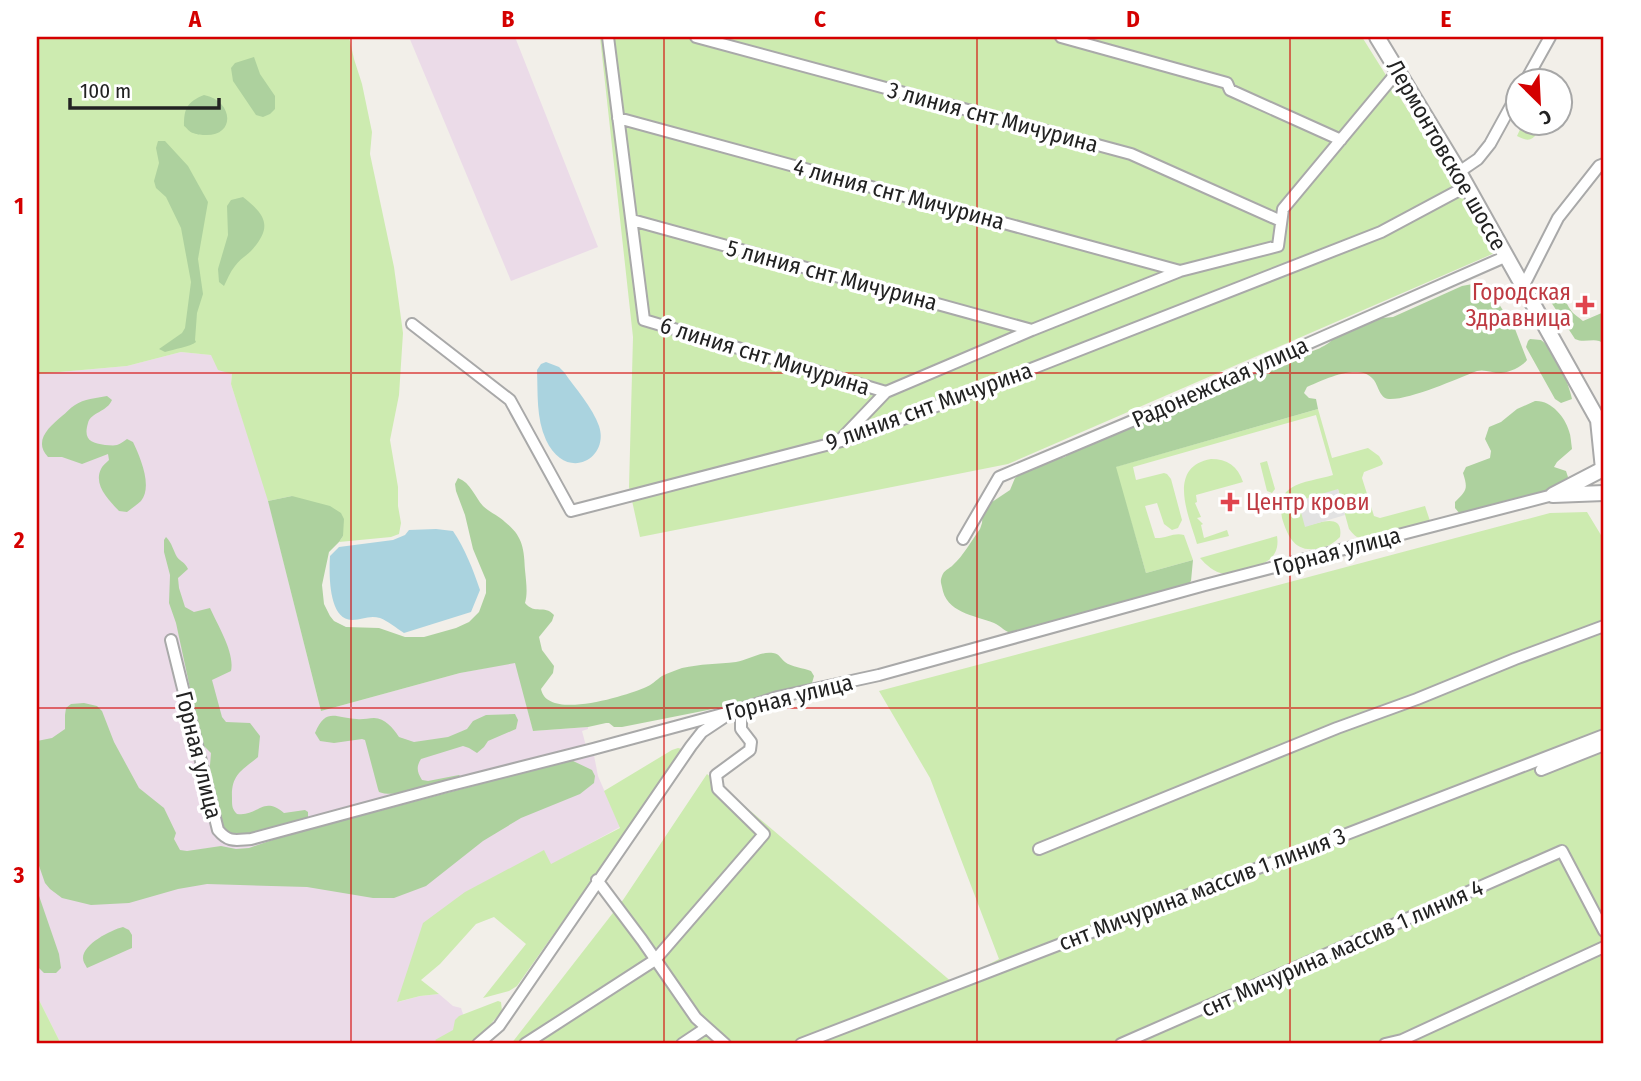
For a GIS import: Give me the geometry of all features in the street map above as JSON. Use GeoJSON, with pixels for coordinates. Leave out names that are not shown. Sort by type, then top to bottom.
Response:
{"type":"FeatureCollection","features":[{"type":"Feature","properties":{"kind":"street"},"geometry":{"type":"LineString","coordinates":[[608,37],[632,220]]}},
{"type":"Feature","properties":{"kind":"street","name":"3 линия снт Мичурина"},"geometry":{"type":"LineString","coordinates":[[696,37],[1131,154],[1281,221]]}},
{"type":"Feature","properties":{"kind":"street"},"geometry":{"type":"LineString","coordinates":[[1060,37],[1227,83],[1230,90],[1341,140]]}},
{"type":"Feature","properties":{"kind":"street","name":"Лермонтовское шоссе"},"geometry":{"type":"LineString","coordinates":[[1377,37],[1459,172],[1601,423]]}},
{"type":"Feature","properties":{"kind":"street"},"geometry":{"type":"LineString","coordinates":[[1534,66],[1550,37]]}},
{"type":"Feature","properties":{"kind":"street"},"geometry":{"type":"LineString","coordinates":[[839,441],[886,392],[1180,271],[1278,246],[1283,209],[1398,71]]}},
{"type":"Feature","properties":{"kind":"street","name":"4 линия снт Мичурина"},"geometry":{"type":"LineString","coordinates":[[618,118],[1180,271]]}},
{"type":"Feature","properties":{"kind":"street"},"geometry":{"type":"LineString","coordinates":[[1459,172],[1478,159],[1490,145],[1504,119]]}},
{"type":"Feature","properties":{"kind":"street"},"geometry":{"type":"LineString","coordinates":[[1524,285],[1558,218],[1604,163]]}},
{"type":"Feature","properties":{"kind":"street","name":"9 линия снт Мичурина"},"geometry":{"type":"LineString","coordinates":[[412,324],[510,400],[572,511],[858,437],[1381,232],[1467,186]]}},
{"type":"Feature","properties":{"kind":"street","name":"6 линия снт Мичурина"},"geometry":{"type":"LineString","coordinates":[[632,220],[645,320],[886,392]]}},
{"type":"Feature","properties":{"kind":"street","name":"5 линия снт Мичурина"},"geometry":{"type":"LineString","coordinates":[[632,220],[1032,330]]}},
{"type":"Feature","properties":{"kind":"street","name":"Радонежская улица"},"geometry":{"type":"LineString","coordinates":[[963,539],[999,477],[1507,256]]}},
{"type":"Feature","properties":{"kind":"street"},"geometry":{"type":"LineString","coordinates":[[1553,495],[1604,472],[1601,423]]}},
{"type":"Feature","properties":{"kind":"street"},"geometry":{"type":"LineString","coordinates":[[1553,495],[1604,493]]}},
{"type":"Feature","properties":{"kind":"street","name":"Горная улица"},"geometry":{"type":"LineString","coordinates":[[171,640],[218,830],[225,838],[234,841],[251,839],[779,697],[879,675],[1192,589],[1553,495]]}},
{"type":"Feature","properties":{"kind":"street"},"geometry":{"type":"LineString","coordinates":[[1039,849],[1336,728],[1604,626]]}},
{"type":"Feature","properties":{"kind":"street"},"geometry":{"type":"LineString","coordinates":[[478,1044],[499,1026],[597,880],[702,732],[716,721],[741,709],[741,729],[751,742],[750,750],[716,775],[718,789],[764,834],[655,960],[526,1044]]}},
{"type":"Feature","properties":{"kind":"street","name":"снт Мичурина массив 1 линия 3"},"geometry":{"type":"LineString","coordinates":[[801,1044],[1604,735]]}},
{"type":"Feature","properties":{"kind":"street"},"geometry":{"type":"LineString","coordinates":[[1541,770],[1604,745]]}},
{"type":"Feature","properties":{"kind":"street","name":"снт Мичурина массив 1 линия 4"},"geometry":{"type":"LineString","coordinates":[[1121,1044],[1562,851],[1604,931]]}},
{"type":"Feature","properties":{"kind":"street"},"geometry":{"type":"LineString","coordinates":[[597,880],[696,1018],[725,1044]]}},
{"type":"Feature","properties":{"kind":"street"},"geometry":{"type":"LineString","coordinates":[[1385,1044],[1402,1040],[1604,947]]}},
{"type":"Feature","properties":{"kind":"street"},"geometry":{"type":"LineString","coordinates":[[682,1044],[706,1028]]}},
{"type":"Feature","properties":{"kind":"shaded area"},"geometry":{"type":"Polygon","coordinates":[[[409,37],[515,37],[598,247],[511,281],[409,37]]]}},
{"type":"Feature","properties":{"kind":"shaded area"},"geometry":{"type":"Polygon","coordinates":[[[181,352],[212,355],[232,374],[231,384],[264,484],[321,711],[460,673],[516,662],[533,731],[588,727],[582,731],[586,746],[592,745],[598,776],[620,827],[551,865],[544,851],[398,1002],[439,994],[453,1006],[461,1008],[468,1029],[454,1044],[61,1044],[37,996],[37,374],[127,366],[181,352]]]}},
{"type":"Feature","properties":{"kind":"shaded area"},"geometry":{"type":"Polygon","coordinates":[[[1338,489],[1345,515],[1305,527],[1298,501],[1338,489]]]}},
{"type":"Feature","properties":{"kind":"green space"},"geometry":{"type":"Polygon","coordinates":[[[37,37],[349,37],[372,132],[370,154],[394,267],[403,333],[399,395],[390,440],[398,487],[401,523],[399,534],[339,542],[343,536],[292,496],[268,501],[231,384],[232,374],[218,370],[211,355],[181,352],[127,366],[37,374],[37,37]]]}},
{"type":"Feature","properties":{"kind":"green space"},"geometry":{"type":"Polygon","coordinates":[[[600,37],[1362,37],[1497,252],[1008,464],[640,537],[629,487],[633,337],[600,37]]]}},
{"type":"Feature","properties":{"kind":"green space"},"geometry":{"type":"Polygon","coordinates":[[[254,57],[260,74],[275,96],[275,109],[263,117],[256,115],[233,81],[231,68],[235,63],[254,57]]]}},
{"type":"Feature","properties":{"kind":"green space"},"geometry":{"type":"Polygon","coordinates":[[[204,95],[221,104],[226,111],[226,125],[214,134],[195,134],[184,126],[188,106],[204,95]]]}},
{"type":"Feature","properties":{"kind":"green space"},"geometry":{"type":"Polygon","coordinates":[[[1517,136],[1535,136],[1527,140],[1517,136]]]}},
{"type":"Feature","properties":{"kind":"green space"},"geometry":{"type":"Polygon","coordinates":[[[158,141],[165,141],[188,166],[208,202],[198,259],[203,294],[197,313],[196,342],[165,352],[159,349],[185,328],[191,282],[181,228],[166,197],[156,188],[154,181],[159,163],[156,148],[158,141]]]}},
{"type":"Feature","properties":{"kind":"green space"},"geometry":{"type":"Polygon","coordinates":[[[243,197],[257,210],[264,222],[264,228],[258,243],[237,264],[224,286],[219,282],[218,269],[228,235],[227,206],[231,200],[243,197]]]}},
{"type":"Feature","properties":{"kind":"green space"},"geometry":{"type":"Polygon","coordinates":[[[1483,282],[1515,329],[1527,360],[1515,369],[1501,373],[1477,371],[1421,393],[1389,399],[1381,394],[1373,379],[1366,374],[1340,374],[1307,387],[1304,393],[1309,398],[1316,399],[1318,409],[1116,467],[1146,573],[1193,560],[1191,581],[1186,586],[1013,634],[994,623],[962,612],[945,596],[941,582],[943,574],[960,557],[980,529],[983,508],[1010,490],[1015,478],[1020,474],[1165,413],[1188,398],[1202,382],[1283,352],[1305,353],[1321,348],[1334,338],[1340,323],[1347,320],[1360,317],[1393,317],[1462,286],[1483,282]]]}},
{"type":"Feature","properties":{"kind":"green space"},"geometry":{"type":"Polygon","coordinates":[[[1550,292],[1562,297],[1573,313],[1583,321],[1604,312],[1604,344],[1575,339],[1549,299],[1550,292]]]}},
{"type":"Feature","properties":{"kind":"green space"},"geometry":{"type":"Polygon","coordinates":[[[1530,339],[1541,340],[1556,358],[1572,399],[1561,403],[1555,399],[1526,347],[1530,339]]]}},
{"type":"Feature","properties":{"kind":"green space"},"geometry":{"type":"Polygon","coordinates":[[[107,396],[112,400],[90,419],[87,437],[100,444],[117,445],[127,439],[133,442],[144,472],[146,488],[141,501],[127,512],[119,511],[107,497],[99,481],[102,467],[109,460],[108,454],[82,464],[62,457],[48,457],[42,445],[44,435],[73,406],[107,396]]]}},
{"type":"Feature","properties":{"kind":"green space"},"geometry":{"type":"Polygon","coordinates":[[[1535,401],[1552,406],[1567,426],[1572,449],[1554,467],[1566,471],[1566,483],[1534,495],[1460,514],[1455,508],[1455,502],[1465,489],[1463,473],[1466,467],[1490,458],[1491,451],[1485,439],[1489,427],[1535,401]]]}},
{"type":"Feature","properties":{"kind":"green space"},"geometry":{"type":"Polygon","coordinates":[[[1318,409],[1332,458],[1368,448],[1379,456],[1383,463],[1364,472],[1362,478],[1374,516],[1380,518],[1425,506],[1430,521],[1363,539],[1355,536],[1349,529],[1338,489],[1306,526],[1334,522],[1340,529],[1340,537],[1321,548],[1305,549],[1294,543],[1282,518],[1281,506],[1285,494],[1300,484],[1333,475],[1316,415],[1133,467],[1136,480],[1164,473],[1171,479],[1182,520],[1178,528],[1172,530],[1164,524],[1157,503],[1145,506],[1155,538],[1184,535],[1193,560],[1146,573],[1115,467],[1318,409]]]}},
{"type":"Feature","properties":{"kind":"green space"},"geometry":{"type":"Polygon","coordinates":[[[1211,459],[1231,464],[1243,482],[1196,495],[1195,503],[1201,517],[1197,518],[1203,524],[1204,538],[1227,530],[1229,536],[1197,544],[1186,507],[1185,482],[1189,472],[1197,464],[1211,459]]]}},
{"type":"Feature","properties":{"kind":"green space"},"geometry":{"type":"Polygon","coordinates":[[[1267,461],[1275,489],[1272,493],[1267,491],[1260,463],[1267,461]]]}},
{"type":"Feature","properties":{"kind":"green space"},"geometry":{"type":"Polygon","coordinates":[[[458,478],[469,486],[483,506],[511,527],[519,538],[524,556],[525,603],[529,607],[547,610],[554,615],[539,637],[542,650],[554,666],[553,673],[541,689],[546,698],[557,703],[587,704],[644,688],[662,676],[682,668],[736,662],[768,653],[777,654],[791,665],[811,671],[814,676],[812,683],[718,708],[622,727],[606,723],[533,731],[515,663],[460,673],[321,711],[268,501],[292,496],[330,506],[341,513],[344,519],[343,536],[329,552],[322,585],[324,604],[334,621],[346,627],[379,628],[405,637],[424,637],[469,622],[479,612],[486,593],[486,580],[473,549],[456,491],[458,478]]]}},
{"type":"Feature","properties":{"kind":"green space"},"geometry":{"type":"Polygon","coordinates":[[[1587,512],[1604,540],[1604,1042],[1600,1044],[1396,1044],[1395,1036],[1370,1044],[511,1044],[623,900],[707,774],[953,983],[999,959],[930,778],[879,691],[1550,513],[1587,512]]]}},
{"type":"Feature","properties":{"kind":"green space"},"geometry":{"type":"Polygon","coordinates":[[[1277,536],[1276,551],[1268,561],[1230,574],[1217,572],[1200,558],[1277,536]]]}},
{"type":"Feature","properties":{"kind":"green space"},"geometry":{"type":"Polygon","coordinates":[[[166,537],[177,557],[188,569],[178,578],[185,607],[194,612],[210,608],[231,656],[231,671],[212,680],[222,717],[226,722],[250,723],[260,736],[258,757],[238,774],[233,784],[233,809],[237,814],[251,813],[265,806],[277,808],[284,813],[305,810],[308,812],[308,819],[246,836],[232,835],[224,829],[209,777],[211,753],[202,744],[176,623],[169,603],[170,575],[164,552],[166,537]]]}},
{"type":"Feature","properties":{"kind":"green space"},"geometry":{"type":"Polygon","coordinates":[[[71,704],[97,706],[102,711],[114,742],[139,788],[164,808],[176,833],[174,839],[180,850],[221,846],[249,848],[284,836],[571,760],[592,770],[594,783],[580,794],[521,818],[483,841],[426,886],[394,898],[373,898],[307,887],[207,884],[129,903],[91,905],[62,898],[50,889],[45,883],[37,860],[37,741],[52,738],[65,729],[66,708],[71,704]]]}},
{"type":"Feature","properties":{"kind":"green space"},"geometry":{"type":"Polygon","coordinates":[[[515,714],[518,720],[516,729],[488,741],[477,753],[463,746],[421,759],[418,765],[422,780],[459,775],[459,779],[396,794],[379,792],[365,740],[334,743],[320,741],[315,733],[327,717],[378,718],[399,737],[414,742],[448,737],[467,729],[473,721],[486,715],[515,714]]]}},
{"type":"Feature","properties":{"kind":"green space"},"geometry":{"type":"Polygon","coordinates":[[[678,748],[682,749],[682,752],[517,986],[483,998],[526,944],[494,917],[476,924],[440,964],[421,980],[439,994],[397,1002],[423,923],[465,892],[544,850],[551,864],[620,828],[604,791],[678,748]]]}},
{"type":"Feature","properties":{"kind":"green space"},"geometry":{"type":"Polygon","coordinates":[[[37,890],[59,954],[61,968],[56,973],[44,973],[37,966],[37,890]]]}},
{"type":"Feature","properties":{"kind":"green space"},"geometry":{"type":"Polygon","coordinates":[[[123,927],[132,935],[132,948],[87,968],[84,953],[92,943],[123,927]]]}},
{"type":"Feature","properties":{"kind":"green space"},"geometry":{"type":"Polygon","coordinates":[[[37,996],[61,1044],[37,1044],[37,996]]]}},
{"type":"Feature","properties":{"kind":"green space"},"geometry":{"type":"Polygon","coordinates":[[[501,1002],[502,1011],[477,1040],[470,1044],[440,1044],[435,1040],[453,1030],[455,1020],[459,1016],[501,1002]]]}},
{"type":"Feature","properties":{"kind":"water"},"geometry":{"type":"Polygon","coordinates":[[[546,362],[564,372],[588,405],[599,426],[601,438],[598,448],[584,462],[564,461],[554,453],[546,440],[538,405],[537,370],[546,362]]]}},
{"type":"Feature","properties":{"kind":"water"},"geometry":{"type":"Polygon","coordinates":[[[409,530],[453,531],[472,567],[480,590],[471,612],[404,633],[380,618],[352,620],[344,618],[338,612],[330,583],[330,556],[339,547],[393,540],[405,535],[409,530]]]}},
{"type":"Feature","properties":{"kind":"place","name":"Городская Здравница"},"geometry":{"type":"Point","coordinates":[1585,305]}},
{"type":"Feature","properties":{"kind":"place","name":"Центр крови"},"geometry":{"type":"Point","coordinates":[1230,502]}}]}
